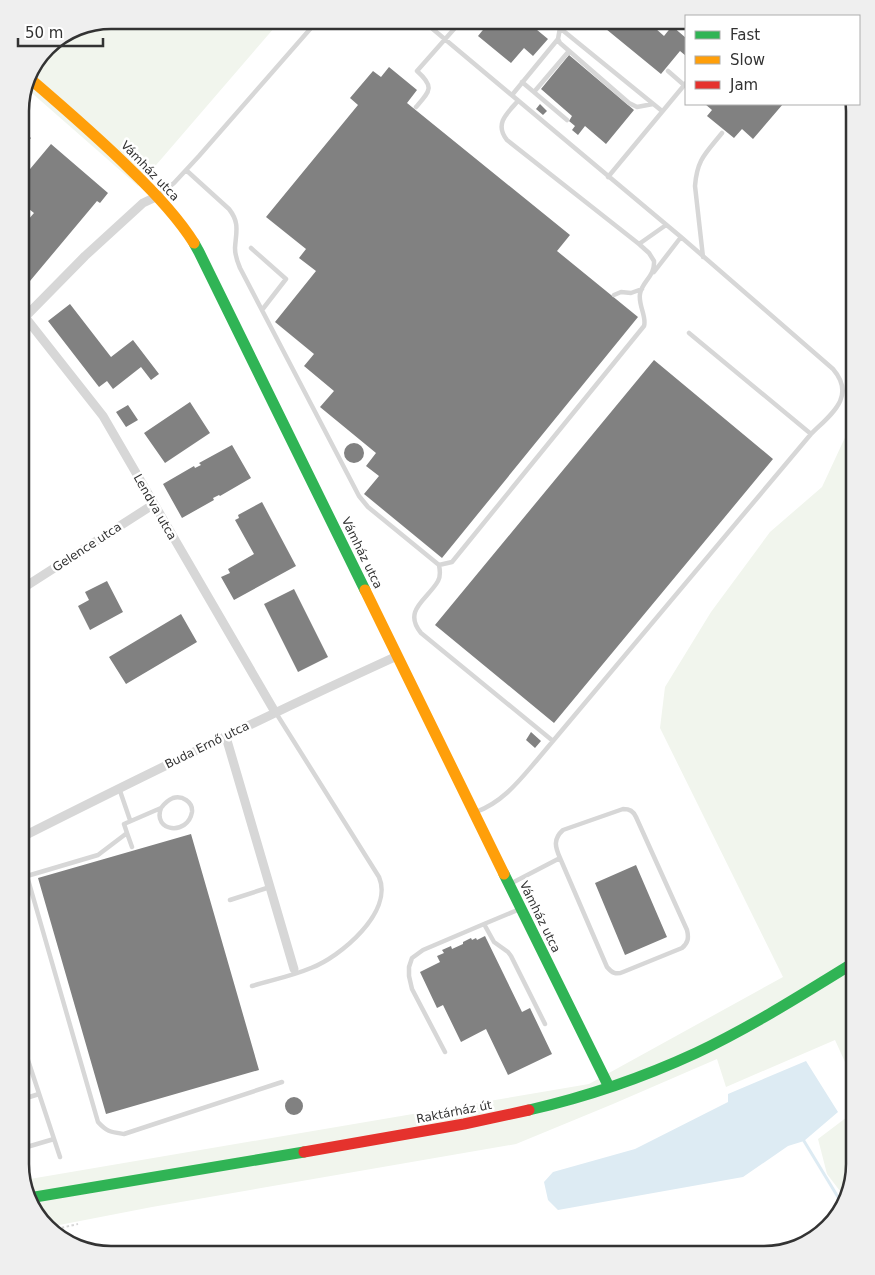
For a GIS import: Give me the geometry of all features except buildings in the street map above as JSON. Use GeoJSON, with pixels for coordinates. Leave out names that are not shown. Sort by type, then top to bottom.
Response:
{"type":"FeatureCollection","features":[{"type":"Feature","properties":{"kind":"street","name":"Vámház utca"},"geometry":{"type":"LineString","coordinates":[[34,82],[99,138],[158,196],[185,229],[200,252],[609,1087]]}},
{"type":"Feature","properties":{"kind":"street"},"geometry":{"type":"LineString","coordinates":[[29,309],[142,203],[158,196]]}},
{"type":"Feature","properties":{"kind":"street","name":"Lendva utca"},"geometry":{"type":"LineString","coordinates":[[29,323],[103,416],[275,712]]}},
{"type":"Feature","properties":{"kind":"street","name":"Gelence utca"},"geometry":{"type":"LineString","coordinates":[[29,584],[154,504]]}},
{"type":"Feature","properties":{"kind":"street","name":"Buda Ernő utca"},"geometry":{"type":"LineString","coordinates":[[29,833],[275,712],[397,656]]}},
{"type":"Feature","properties":{"kind":"street"},"geometry":{"type":"LineString","coordinates":[[226,736],[294,969]]}},
{"type":"Feature","properties":{"kind":"street","name":"Raktárház út"},"geometry":{"type":"LineString","coordinates":[[36,1197],[434,1130],[524,1112],[571,1100],[640,1077],[710,1046],[750,1026],[846,968]]}},
{"type":"Feature","properties":{"kind":"lane"},"geometry":{"type":"LineString","coordinates":[[158,196],[186,170],[310,29]]}},
{"type":"Feature","properties":{"kind":"lane"},"geometry":{"type":"LineString","coordinates":[[433,29],[681,237],[833,369],[841,379],[843,391],[841,400],[832,414],[811,434],[512,788],[487,807],[474,812]]}},
{"type":"Feature","properties":{"kind":"lane"},"geometry":{"type":"LineString","coordinates":[[416,107],[427,94],[428,89],[428,82],[417,71],[454,29]]}},
{"type":"Feature","properties":{"kind":"lane"},"geometry":{"type":"LineString","coordinates":[[512,95],[558,39],[560,29]]}},
{"type":"Feature","properties":{"kind":"lane"},"geometry":{"type":"LineString","coordinates":[[561,29],[662,111]]}},
{"type":"Feature","properties":{"kind":"lane"},"geometry":{"type":"LineString","coordinates":[[558,39],[560,43],[633,106],[653,104]]}},
{"type":"Feature","properties":{"kind":"lane"},"geometry":{"type":"LineString","coordinates":[[534,92],[569,51]]}},
{"type":"Feature","properties":{"kind":"lane"},"geometry":{"type":"LineString","coordinates":[[608,177],[685,84],[668,71]]}},
{"type":"Feature","properties":{"kind":"lane"},"geometry":{"type":"LineString","coordinates":[[522,82],[567,120]]}},
{"type":"Feature","properties":{"kind":"lane"},"geometry":{"type":"LineString","coordinates":[[518,101],[502,122],[502,133],[507,140],[649,253],[654,262],[652,274]]}},
{"type":"Feature","properties":{"kind":"lane"},"geometry":{"type":"LineString","coordinates":[[703,256],[695,186],[696,175],[704,155],[722,133]]}},
{"type":"Feature","properties":{"kind":"lane"},"geometry":{"type":"LineString","coordinates":[[186,170],[229,209],[234,216],[237,231],[236,259],[364,502],[439,565],[439,580],[417,607],[414,614],[417,628],[553,741]]}},
{"type":"Feature","properties":{"kind":"lane"},"geometry":{"type":"LineString","coordinates":[[639,244],[666,225]]}},
{"type":"Feature","properties":{"kind":"lane"},"geometry":{"type":"LineString","coordinates":[[439,565],[452,562],[644,326],[646,322],[640,302],[642,288],[681,237]]}},
{"type":"Feature","properties":{"kind":"lane"},"geometry":{"type":"LineString","coordinates":[[251,248],[286,279],[262,310]]}},
{"type":"Feature","properties":{"kind":"lane"},"geometry":{"type":"LineString","coordinates":[[614,295],[621,292],[631,293],[642,288]]}},
{"type":"Feature","properties":{"kind":"lane"},"geometry":{"type":"LineString","coordinates":[[689,333],[811,434]]}},
{"type":"Feature","properties":{"kind":"lane"},"geometry":{"type":"LineString","coordinates":[[252,986],[312,968],[340,952],[372,918],[378,908],[382,888],[382,882],[379,877],[275,712]]}},
{"type":"Feature","properties":{"kind":"lane"},"geometry":{"type":"LineString","coordinates":[[119,788],[130,820]]}},
{"type":"Feature","properties":{"kind":"lane"},"geometry":{"type":"LineString","coordinates":[[132,847],[124,824],[130,820],[161,808],[169,800],[178,797],[190,803],[192,812],[183,826],[173,829],[163,824],[160,820],[161,808]]}},
{"type":"Feature","properties":{"kind":"lane"},"geometry":{"type":"LineString","coordinates":[[623,809],[629,809],[633,812],[687,930],[688,940],[686,945],[623,972],[614,974],[607,967],[560,858],[555,842],[563,830],[623,809]]}},
{"type":"Feature","properties":{"kind":"lane"},"geometry":{"type":"LineString","coordinates":[[29,876],[98,855],[127,833]]}},
{"type":"Feature","properties":{"kind":"lane"},"geometry":{"type":"LineString","coordinates":[[509,884],[560,858]]}},
{"type":"Feature","properties":{"kind":"lane"},"geometry":{"type":"LineString","coordinates":[[29,880],[98,1122],[106,1130],[124,1134],[282,1082]]}},
{"type":"Feature","properties":{"kind":"lane"},"geometry":{"type":"LineString","coordinates":[[230,900],[270,887]]}},
{"type":"Feature","properties":{"kind":"lane"},"geometry":{"type":"LineString","coordinates":[[445,1052],[412,988],[409,967],[412,958],[423,950],[521,909]]}},
{"type":"Feature","properties":{"kind":"lane"},"geometry":{"type":"LineString","coordinates":[[484,924],[494,942],[511,956],[545,1024]]}},
{"type":"Feature","properties":{"kind":"lane"},"geometry":{"type":"LineString","coordinates":[[29,1063],[60,1157]]}},
{"type":"Feature","properties":{"kind":"lane"},"geometry":{"type":"LineString","coordinates":[[29,1097],[39,1094]]}},
{"type":"Feature","properties":{"kind":"lane"},"geometry":{"type":"LineString","coordinates":[[29,1146],[54,1139]]}},
{"type":"Feature","properties":{"kind":"path"},"geometry":{"type":"LineString","coordinates":[[60,1228],[78,1224]]}},
{"type":"Feature","properties":{"kind":"shaded area"},"geometry":{"type":"Polygon","coordinates":[[[273,29],[138,186],[31,93],[37,74],[46,61],[57,49],[70,40],[95,30],[273,29]]]}},
{"type":"Feature","properties":{"kind":"shaded area"},"geometry":{"type":"Polygon","coordinates":[[[846,435],[846,1064],[835,1040],[726,1087],[717,1059],[516,1144],[152,1207],[57,1226],[49,1218],[35,1196],[30,1179],[589,1084],[783,977],[660,728],[665,687],[711,612],[770,532],[822,487],[846,435]]]}},
{"type":"Feature","properties":{"kind":"shaded area"},"geometry":{"type":"Polygon","coordinates":[[[806,1061],[838,1112],[804,1141],[788,1146],[743,1177],[558,1210],[548,1200],[544,1182],[553,1172],[635,1149],[728,1102],[728,1094],[806,1061]]]}},
{"type":"Feature","properties":{"kind":"shaded area"},"geometry":{"type":"Polygon","coordinates":[[[846,1118],[846,1175],[841,1192],[827,1174],[818,1139],[846,1118]]]}},
{"type":"Feature","properties":{"kind":"waterway"},"geometry":{"type":"LineString","coordinates":[[804,1141],[839,1198]]}},
{"type":"Feature","properties":{"kind":"traffic: fast"},"geometry":{"type":"LineString","coordinates":[[194,243],[365,590]]}},
{"type":"Feature","properties":{"kind":"traffic: fast"},"geometry":{"type":"LineString","coordinates":[[504,874],[609,1087]]}},
{"type":"Feature","properties":{"kind":"traffic: fast"},"geometry":{"type":"LineString","coordinates":[[529,1110],[614,1086],[696,1053],[757,1021],[846,967]]}},
{"type":"Feature","properties":{"kind":"traffic: fast"},"geometry":{"type":"LineString","coordinates":[[36,1197],[304,1152]]}},
{"type":"Feature","properties":{"kind":"traffic: slow"},"geometry":{"type":"LineString","coordinates":[[34,82],[93,134],[157,196],[194,243]]}},
{"type":"Feature","properties":{"kind":"traffic: slow"},"geometry":{"type":"LineString","coordinates":[[365,590],[504,874]]}},
{"type":"Feature","properties":{"kind":"traffic: jam"},"geometry":{"type":"LineString","coordinates":[[304,1152],[464,1124],[529,1110]]}}]}
